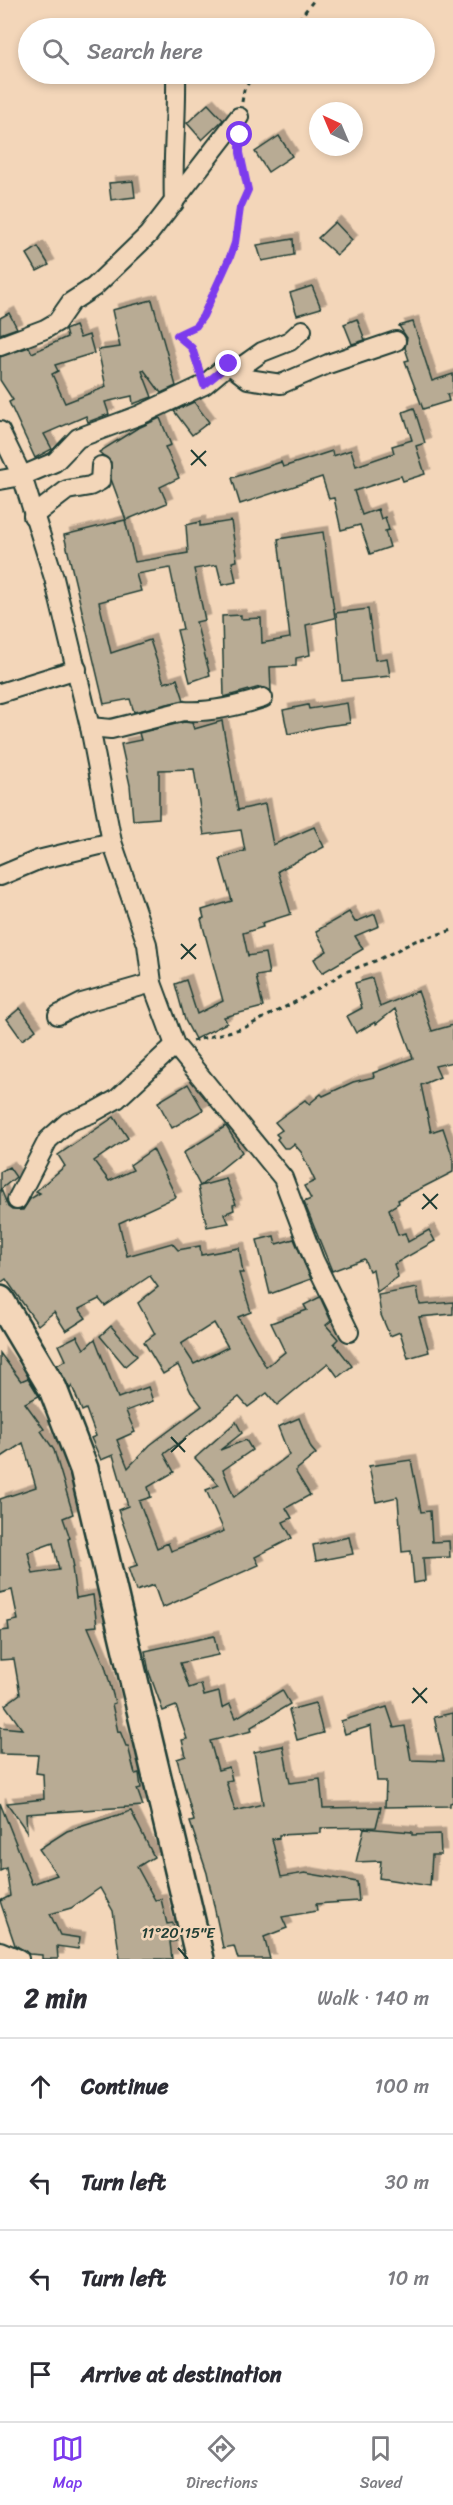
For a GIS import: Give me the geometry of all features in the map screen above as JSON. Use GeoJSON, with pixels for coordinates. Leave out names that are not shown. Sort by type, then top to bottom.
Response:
{"type":"FeatureCollection","features":[{"type":"Feature","properties":{"kind":"highway"},"geometry":{"type":"LineString","coordinates":[[0,1300],[53,1389],[84,1469],[200,1959]]}},
{"type":"Feature","properties":{"kind":"street"},"geometry":{"type":"LineString","coordinates":[[174,203],[172,176],[173,132],[177,115],[176,84]]}},
{"type":"Feature","properties":{"kind":"street"},"geometry":{"type":"LineString","coordinates":[[0,346],[45,329],[57,321],[71,302],[94,287],[148,235],[239,117]]}},
{"type":"Feature","properties":{"kind":"street"},"geometry":{"type":"LineString","coordinates":[[238,369],[261,352],[290,341],[302,330]]}},
{"type":"Feature","properties":{"kind":"street"},"geometry":{"type":"LineString","coordinates":[[0,480],[22,477],[55,462],[78,438],[140,415],[204,385],[229,364],[248,379],[281,384],[328,364],[396,341]]}},
{"type":"Feature","properties":{"kind":"street"},"geometry":{"type":"LineString","coordinates":[[0,430],[22,477],[54,578],[90,727],[112,842],[147,944],[152,983],[175,1045],[283,1178],[314,1260],[349,1332]]}},
{"type":"Feature","properties":{"kind":"street"},"geometry":{"type":"LineString","coordinates":[[33,516],[67,490],[90,486],[100,481],[101,466]]}},
{"type":"Feature","properties":{"kind":"street"},"geometry":{"type":"LineString","coordinates":[[0,693],[77,669]]}},
{"type":"Feature","properties":{"kind":"street"},"geometry":{"type":"LineString","coordinates":[[90,727],[111,729],[183,711],[195,712],[237,706],[263,698]]}},
{"type":"Feature","properties":{"kind":"street"},"geometry":{"type":"LineString","coordinates":[[0,876],[38,860],[112,842]]}},
{"type":"Feature","properties":{"kind":"street"},"geometry":{"type":"LineString","coordinates":[[58,1015],[82,1003],[152,983]]}},
{"type":"Feature","properties":{"kind":"street"},"geometry":{"type":"LineString","coordinates":[[17,1200],[48,1140],[68,1122],[92,1113],[117,1099],[175,1045]]}},
{"type":"Feature","properties":{"kind":"street"},"geometry":{"type":"LineString","coordinates":[[0,1951],[20,1959]]}},
{"type":"Feature","properties":{"kind":"path"},"geometry":{"type":"LineString","coordinates":[[300,18],[314,0]]}},
{"type":"Feature","properties":{"kind":"path"},"geometry":{"type":"LineString","coordinates":[[204,385],[192,348],[177,335],[196,326],[203,316],[235,243],[240,208],[248,190],[240,153],[239,117],[244,90],[248,84]]}},
{"type":"Feature","properties":{"kind":"path"},"geometry":{"type":"LineString","coordinates":[[175,1045],[244,1028],[299,1000],[345,972],[378,960],[415,941],[453,930]]}},
{"type":"Feature","properties":{"kind":"building"},"geometry":{"type":"Polygon","coordinates":[[[208,104],[223,120],[202,140],[187,123],[208,104]]]}},
{"type":"Feature","properties":{"kind":"building"},"geometry":{"type":"Polygon","coordinates":[[[279,136],[292,156],[268,172],[255,152],[279,136]]]}},
{"type":"Feature","properties":{"kind":"building"},"geometry":{"type":"Polygon","coordinates":[[[133,181],[135,197],[111,200],[109,183],[133,181]]]}},
{"type":"Feature","properties":{"kind":"building"},"geometry":{"type":"Polygon","coordinates":[[[335,222],[352,240],[337,255],[318,238],[335,222]]]}},
{"type":"Feature","properties":{"kind":"building"},"geometry":{"type":"Polygon","coordinates":[[[293,239],[294,255],[262,261],[257,245],[293,239]]]}},
{"type":"Feature","properties":{"kind":"building"},"geometry":{"type":"Polygon","coordinates":[[[38,247],[49,265],[37,271],[27,254],[38,247]]]}},
{"type":"Feature","properties":{"kind":"building"},"geometry":{"type":"Polygon","coordinates":[[[312,286],[321,308],[297,315],[290,293],[312,286]]]}},
{"type":"Feature","properties":{"kind":"building"},"geometry":{"type":"Polygon","coordinates":[[[152,300],[176,386],[161,393],[144,370],[142,371],[152,397],[133,404],[132,396],[105,402],[109,414],[88,422],[86,416],[44,434],[52,449],[35,458],[9,402],[13,400],[0,380],[0,357],[29,347],[32,353],[67,337],[65,330],[75,326],[80,338],[89,335],[94,353],[55,365],[58,371],[52,374],[65,403],[106,387],[98,350],[120,347],[112,310],[152,300]]]}},
{"type":"Feature","properties":{"kind":"building"},"geometry":{"type":"Polygon","coordinates":[[[9,313],[17,328],[0,334],[0,318],[9,313]]]}},
{"type":"Feature","properties":{"kind":"building"},"geometry":{"type":"Polygon","coordinates":[[[357,319],[365,340],[352,344],[344,324],[357,319]]]}},
{"type":"Feature","properties":{"kind":"building"},"geometry":{"type":"Polygon","coordinates":[[[413,322],[432,381],[453,374],[453,393],[447,394],[449,401],[423,409],[405,361],[409,360],[405,348],[407,338],[399,326],[413,322]]]}},
{"type":"Feature","properties":{"kind":"building"},"geometry":{"type":"Polygon","coordinates":[[[194,402],[209,422],[192,435],[174,411],[194,402]]]}},
{"type":"Feature","properties":{"kind":"building"},"geometry":{"type":"Polygon","coordinates":[[[414,408],[425,443],[416,446],[425,474],[403,481],[401,476],[354,491],[362,515],[378,509],[381,519],[385,517],[389,530],[385,531],[390,547],[370,554],[360,525],[341,530],[334,498],[329,499],[322,477],[240,504],[232,478],[281,462],[283,467],[332,451],[333,456],[351,450],[356,466],[394,453],[392,446],[412,440],[403,412],[414,408]]]}},
{"type":"Feature","properties":{"kind":"building"},"geometry":{"type":"Polygon","coordinates":[[[160,418],[171,445],[165,447],[179,478],[160,487],[167,503],[126,520],[111,479],[111,462],[99,452],[136,429],[160,418]]]}},
{"type":"Feature","properties":{"kind":"building"},"geometry":{"type":"Polygon","coordinates":[[[125,520],[135,562],[188,553],[186,525],[200,522],[200,526],[231,521],[237,561],[232,562],[236,582],[222,585],[217,565],[194,569],[205,620],[196,622],[210,675],[190,682],[177,630],[183,629],[170,568],[136,574],[141,591],[99,602],[111,653],[150,640],[164,683],[177,679],[184,700],[134,712],[130,699],[104,704],[64,535],[125,520]]]}},
{"type":"Feature","properties":{"kind":"building"},"geometry":{"type":"Polygon","coordinates":[[[323,532],[335,618],[306,625],[310,655],[296,658],[296,666],[270,667],[271,691],[260,687],[224,697],[222,616],[241,615],[241,619],[261,618],[262,643],[290,638],[278,539],[323,532]]]}},
{"type":"Feature","properties":{"kind":"building"},"geometry":{"type":"Polygon","coordinates":[[[368,609],[375,660],[387,658],[390,676],[342,681],[336,613],[368,609]]]}},
{"type":"Feature","properties":{"kind":"building"},"geometry":{"type":"Polygon","coordinates":[[[347,703],[350,723],[288,734],[283,710],[308,705],[309,709],[347,703]]]}},
{"type":"Feature","properties":{"kind":"building"},"geometry":{"type":"Polygon","coordinates":[[[222,721],[238,810],[265,804],[273,845],[314,827],[324,847],[278,871],[291,914],[262,923],[263,927],[243,933],[248,956],[265,953],[269,974],[256,976],[263,1007],[224,1017],[227,1023],[195,1039],[185,1020],[175,984],[186,980],[197,1014],[223,1001],[201,919],[204,918],[202,910],[232,901],[220,859],[245,851],[241,830],[204,835],[194,769],[159,770],[159,818],[133,820],[130,785],[121,744],[141,740],[139,733],[184,722],[192,723],[194,729],[222,721]]]}},
{"type":"Feature","properties":{"kind":"building"},"geometry":{"type":"Polygon","coordinates":[[[349,912],[355,922],[375,914],[379,926],[355,936],[363,949],[322,973],[314,959],[327,951],[316,931],[349,912]]]}},
{"type":"Feature","properties":{"kind":"building"},"geometry":{"type":"Polygon","coordinates":[[[372,978],[380,1007],[418,991],[432,1031],[453,1025],[453,1062],[435,1066],[440,1077],[421,1085],[431,1132],[443,1128],[453,1158],[453,1172],[398,1200],[399,1203],[389,1209],[398,1235],[405,1233],[408,1242],[429,1230],[435,1241],[394,1264],[398,1277],[377,1292],[373,1269],[369,1271],[364,1259],[332,1271],[304,1202],[311,1199],[304,1186],[315,1181],[301,1152],[294,1144],[289,1148],[284,1148],[277,1139],[279,1137],[276,1134],[282,1130],[275,1122],[305,1100],[309,1104],[321,1094],[323,1096],[353,1082],[374,1077],[373,1073],[413,1058],[395,1009],[376,1024],[375,1022],[356,1033],[347,1016],[362,1008],[355,983],[372,978]]]}},
{"type":"Feature","properties":{"kind":"building"},"geometry":{"type":"Polygon","coordinates":[[[20,1008],[36,1030],[22,1040],[7,1019],[20,1008]]]}},
{"type":"Feature","properties":{"kind":"building"},"geometry":{"type":"Polygon","coordinates":[[[188,1084],[203,1110],[172,1128],[158,1102],[188,1084]]]}},
{"type":"Feature","properties":{"kind":"building"},"geometry":{"type":"Polygon","coordinates":[[[114,1117],[128,1138],[94,1161],[109,1181],[133,1170],[130,1165],[153,1149],[176,1197],[119,1223],[127,1256],[172,1243],[178,1250],[200,1246],[201,1255],[239,1248],[243,1273],[239,1273],[251,1312],[238,1317],[266,1367],[285,1352],[271,1323],[307,1310],[304,1305],[320,1297],[331,1321],[326,1325],[338,1339],[334,1343],[352,1366],[338,1377],[328,1363],[277,1405],[267,1393],[248,1407],[239,1397],[164,1454],[174,1472],[148,1487],[151,1497],[139,1501],[157,1548],[168,1543],[171,1551],[224,1531],[206,1490],[219,1485],[195,1458],[236,1422],[242,1433],[220,1450],[246,1440],[252,1450],[223,1470],[234,1497],[289,1455],[278,1427],[299,1418],[311,1448],[316,1454],[295,1471],[310,1495],[286,1508],[292,1518],[283,1522],[292,1538],[255,1557],[259,1565],[162,1608],[154,1585],[136,1591],[128,1568],[138,1565],[118,1510],[128,1506],[113,1455],[101,1460],[91,1438],[96,1436],[86,1409],[82,1411],[72,1386],[70,1389],[57,1365],[66,1360],[59,1345],[77,1336],[84,1349],[95,1339],[118,1398],[148,1387],[153,1401],[126,1411],[135,1432],[117,1440],[128,1468],[150,1445],[202,1406],[191,1392],[178,1365],[163,1374],[144,1342],[155,1334],[138,1303],[158,1287],[150,1276],[105,1306],[99,1299],[79,1309],[86,1318],[66,1331],[54,1312],[38,1325],[6,1279],[0,1283],[0,1172],[9,1167],[16,1177],[1,1189],[8,1207],[12,1210],[23,1210],[30,1199],[40,1193],[36,1191],[65,1166],[58,1155],[114,1117]],[[214,1323],[181,1344],[194,1364],[228,1347],[214,1323]]]}},
{"type":"Feature","properties":{"kind":"building"},"geometry":{"type":"Polygon","coordinates":[[[226,1126],[242,1152],[200,1186],[183,1153],[226,1126]]]}},
{"type":"Feature","properties":{"kind":"building"},"geometry":{"type":"Polygon","coordinates":[[[226,1179],[236,1204],[233,1205],[234,1210],[224,1214],[229,1223],[207,1227],[198,1187],[226,1179]]]}},
{"type":"Feature","properties":{"kind":"building"},"geometry":{"type":"Polygon","coordinates":[[[274,1236],[276,1244],[294,1239],[311,1279],[270,1294],[257,1240],[274,1236]]]}},
{"type":"Feature","properties":{"kind":"building"},"geometry":{"type":"Polygon","coordinates":[[[417,1288],[420,1305],[453,1302],[453,1314],[419,1317],[429,1352],[408,1358],[400,1332],[390,1336],[381,1315],[378,1295],[417,1288]]]}},
{"type":"Feature","properties":{"kind":"building"},"geometry":{"type":"Polygon","coordinates":[[[111,1326],[137,1356],[125,1366],[100,1336],[111,1326]]]}},
{"type":"Feature","properties":{"kind":"building"},"geometry":{"type":"Polygon","coordinates":[[[0,1353],[21,1381],[28,1378],[39,1396],[25,1403],[44,1429],[41,1431],[54,1450],[73,1514],[63,1518],[70,1538],[68,1539],[74,1567],[72,1567],[76,1598],[93,1595],[97,1626],[88,1627],[105,1666],[115,1703],[112,1704],[118,1732],[120,1731],[128,1746],[135,1774],[139,1773],[141,1788],[137,1789],[143,1806],[26,1814],[27,1832],[7,1803],[44,1799],[43,1774],[36,1773],[38,1755],[0,1754],[0,1727],[22,1729],[5,1705],[20,1694],[14,1659],[0,1660],[0,1631],[9,1630],[8,1622],[18,1620],[12,1590],[0,1593],[0,1499],[36,1487],[23,1443],[0,1458],[0,1353]],[[53,1543],[28,1552],[33,1574],[59,1570],[53,1543]]]}},
{"type":"Feature","properties":{"kind":"building"},"geometry":{"type":"Polygon","coordinates":[[[411,1460],[421,1512],[430,1511],[432,1542],[449,1541],[450,1557],[423,1558],[425,1581],[414,1583],[411,1551],[402,1552],[398,1499],[397,1497],[376,1502],[369,1466],[411,1460]]]}},
{"type":"Feature","properties":{"kind":"building"},"geometry":{"type":"Polygon","coordinates":[[[349,1537],[353,1554],[316,1561],[313,1545],[349,1537]]]}},
{"type":"Feature","properties":{"kind":"building"},"geometry":{"type":"Polygon","coordinates":[[[214,1636],[218,1655],[180,1663],[189,1688],[201,1684],[204,1696],[219,1692],[222,1708],[230,1704],[236,1718],[282,1690],[290,1704],[251,1727],[252,1731],[210,1741],[218,1770],[229,1767],[232,1780],[226,1781],[235,1811],[263,1804],[254,1752],[283,1746],[290,1783],[320,1779],[323,1808],[381,1807],[376,1827],[321,1828],[321,1833],[279,1835],[279,1838],[272,1839],[281,1877],[305,1873],[357,1882],[359,1901],[316,1904],[317,1911],[282,1917],[287,1928],[264,1937],[270,1959],[238,1959],[234,1946],[223,1948],[207,1873],[190,1822],[194,1821],[177,1759],[186,1756],[182,1740],[187,1739],[176,1706],[163,1711],[149,1672],[145,1651],[214,1636]]]}},
{"type":"Feature","properties":{"kind":"building"},"geometry":{"type":"Polygon","coordinates":[[[315,1703],[323,1733],[297,1740],[289,1710],[315,1703]]]}},
{"type":"Feature","properties":{"kind":"building"},"geometry":{"type":"Polygon","coordinates":[[[387,1707],[394,1728],[405,1726],[411,1760],[444,1761],[434,1717],[453,1713],[453,1802],[450,1806],[385,1807],[386,1781],[377,1781],[371,1726],[345,1734],[341,1721],[387,1707]]]}},
{"type":"Feature","properties":{"kind":"building"},"geometry":{"type":"Polygon","coordinates":[[[0,1803],[32,1884],[57,1875],[39,1849],[67,1831],[131,1811],[154,1857],[137,1867],[155,1900],[161,1899],[167,1924],[173,1923],[176,1941],[170,1942],[172,1959],[120,1959],[113,1911],[100,1888],[71,1908],[50,1914],[60,1935],[80,1938],[78,1949],[57,1946],[58,1959],[42,1959],[42,1955],[29,1954],[15,1945],[0,1901],[10,1896],[6,1868],[0,1871],[0,1803]]]}},
{"type":"Feature","properties":{"kind":"building"},"geometry":{"type":"Polygon","coordinates":[[[364,1828],[412,1832],[412,1835],[440,1834],[441,1855],[432,1855],[430,1886],[379,1878],[381,1861],[356,1862],[364,1828]]]}},
{"type":"Feature","properties":{"kind":"route"},"geometry":{"type":"LineString","coordinates":[[229,364],[204,385],[192,348],[180,340],[177,335],[196,326],[203,316],[235,243],[240,208],[248,190],[240,153],[240,135]]}}]}
